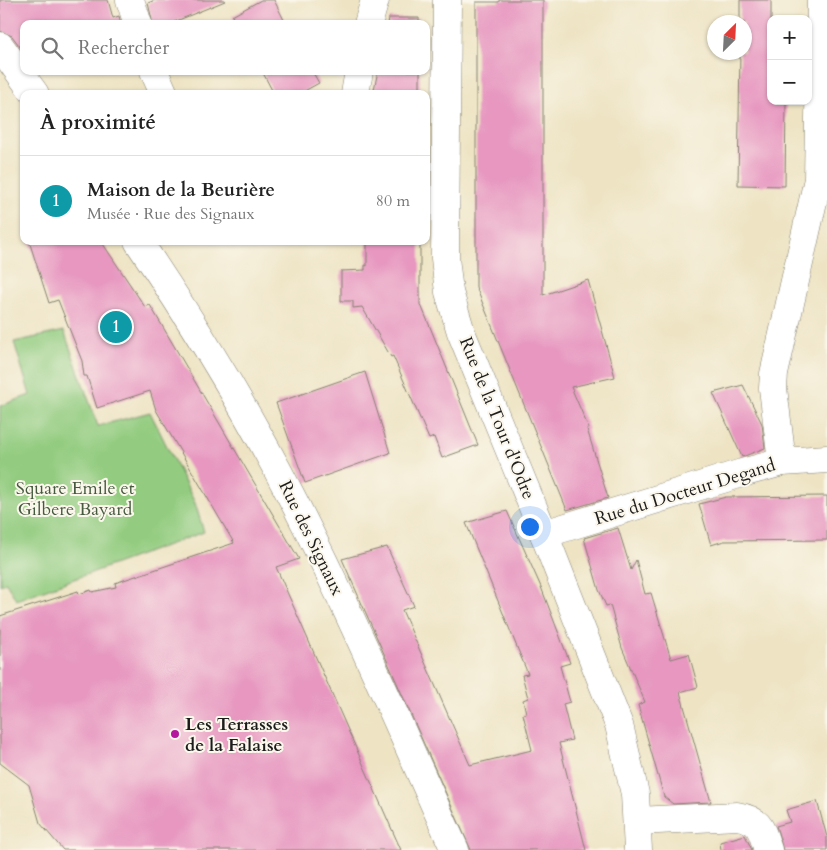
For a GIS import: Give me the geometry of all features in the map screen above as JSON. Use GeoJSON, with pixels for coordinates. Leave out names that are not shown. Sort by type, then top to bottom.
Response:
{"type":"FeatureCollection","features":[{"type":"Feature","properties":{"kind":"street"},"geometry":{"type":"LineString","coordinates":[[130,0],[137,20]]}},
{"type":"Feature","properties":{"kind":"street"},"geometry":{"type":"LineString","coordinates":[[369,20],[375,0]]}},
{"type":"Feature","properties":{"kind":"street","name":"Rue de la Tour d'Odre"},"geometry":{"type":"LineString","coordinates":[[447,0],[446,277],[461,332],[544,534],[619,725],[630,768],[638,821],[638,850]]}},
{"type":"Feature","properties":{"kind":"street"},"geometry":{"type":"LineString","coordinates":[[782,462],[773,388],[774,374],[818,178],[821,0]]}},
{"type":"Feature","properties":{"kind":"street"},"geometry":{"type":"LineString","coordinates":[[0,46],[20,73]]}},
{"type":"Feature","properties":{"kind":"street"},"geometry":{"type":"LineString","coordinates":[[21,75],[32,90]]}},
{"type":"Feature","properties":{"kind":"street"},"geometry":{"type":"LineString","coordinates":[[156,75],[162,90]]}},
{"type":"Feature","properties":{"kind":"street"},"geometry":{"type":"LineString","coordinates":[[356,90],[358,75]]}},
{"type":"Feature","properties":{"kind":"street","name":"Rue des Signaux"},"geometry":{"type":"LineString","coordinates":[[141,245],[223,375],[287,488],[362,644],[455,850]]}},
{"type":"Feature","properties":{"kind":"street","name":"Rue du Docteur Degand"},"geometry":{"type":"LineString","coordinates":[[544,534],[715,480],[782,462],[827,459]]}},
{"type":"Feature","properties":{"kind":"street"},"geometry":{"type":"LineString","coordinates":[[638,821],[737,816],[751,818],[758,823],[768,850]]}},
{"type":"Feature","properties":{"kind":"green space","name":"Square Emile et Gilbere Bayard"},"geometry":{"type":"Polygon","coordinates":[[[64,331],[98,426],[150,412],[195,503],[204,532],[16,600],[6,582],[0,585],[0,406],[30,395],[14,342],[64,331]]]}},
{"type":"Feature","properties":{"kind":"building"},"geometry":{"type":"Polygon","coordinates":[[[0,0],[108,0],[113,18],[119,16],[120,20],[20,20],[20,47],[12,36],[0,31],[0,0]]]}},
{"type":"Feature","properties":{"kind":"building"},"geometry":{"type":"Polygon","coordinates":[[[155,0],[225,0],[179,20],[152,20],[148,3],[155,0]]]}},
{"type":"Feature","properties":{"kind":"building"},"geometry":{"type":"Polygon","coordinates":[[[261,0],[274,0],[284,20],[234,20],[232,16],[261,0]]]}},
{"type":"Feature","properties":{"kind":"building"},"geometry":{"type":"Polygon","coordinates":[[[499,0],[543,0],[543,295],[588,280],[615,377],[571,387],[589,429],[587,429],[608,498],[567,510],[476,287],[476,2],[499,2],[499,0]]]}},
{"type":"Feature","properties":{"kind":"building"},"geometry":{"type":"Polygon","coordinates":[[[740,0],[771,0],[771,15],[767,15],[767,105],[786,105],[785,186],[738,185],[740,60],[752,60],[752,15],[740,15],[740,0]]]}},
{"type":"Feature","properties":{"kind":"building"},"geometry":{"type":"Polygon","coordinates":[[[389,18],[419,18],[419,20],[389,20],[389,18]]]}},
{"type":"Feature","properties":{"kind":"building"},"geometry":{"type":"Polygon","coordinates":[[[264,75],[314,75],[319,83],[306,90],[272,90],[264,75]]]}},
{"type":"Feature","properties":{"kind":"building"},"geometry":{"type":"Polygon","coordinates":[[[377,75],[420,75],[420,90],[374,90],[377,75]]]}},
{"type":"Feature","properties":{"kind":"building"},"geometry":{"type":"Polygon","coordinates":[[[30,245],[104,245],[145,307],[150,305],[299,559],[276,567],[401,850],[63,850],[40,823],[29,785],[0,763],[0,616],[78,591],[79,594],[91,590],[92,592],[116,587],[115,583],[234,543],[156,410],[150,391],[97,408],[87,376],[84,376],[82,361],[58,300],[49,303],[30,245]]]}},
{"type":"Feature","properties":{"kind":"building"},"geometry":{"type":"Polygon","coordinates":[[[367,245],[420,245],[420,306],[478,445],[442,458],[434,437],[429,439],[393,356],[391,357],[362,307],[353,308],[353,301],[341,301],[341,271],[365,270],[365,265],[367,266],[367,245]]]}},
{"type":"Feature","properties":{"kind":"building"},"geometry":{"type":"Polygon","coordinates":[[[365,372],[390,453],[305,483],[276,403],[365,372]]]}},
{"type":"Feature","properties":{"kind":"building"},"geometry":{"type":"Polygon","coordinates":[[[743,385],[762,424],[765,448],[742,457],[713,393],[743,385]]]}},
{"type":"Feature","properties":{"kind":"building"},"geometry":{"type":"Polygon","coordinates":[[[827,496],[827,540],[724,541],[711,545],[699,504],[726,497],[827,496]]]}},
{"type":"Feature","properties":{"kind":"building"},"geometry":{"type":"Polygon","coordinates":[[[507,511],[541,587],[570,663],[560,666],[570,702],[563,704],[572,740],[559,743],[586,850],[471,850],[342,559],[387,547],[414,606],[402,610],[470,765],[532,750],[523,714],[526,713],[523,700],[528,698],[522,675],[528,674],[466,523],[507,511]]]}},
{"type":"Feature","properties":{"kind":"building"},"geometry":{"type":"Polygon","coordinates":[[[618,528],[631,570],[636,560],[645,594],[651,593],[671,659],[689,654],[698,687],[680,692],[711,802],[673,804],[664,797],[638,705],[645,702],[622,648],[610,605],[606,606],[599,590],[584,538],[618,528]]]}},
{"type":"Feature","properties":{"kind":"building"},"geometry":{"type":"Polygon","coordinates":[[[817,801],[827,837],[827,850],[783,850],[776,826],[790,822],[786,810],[817,801]]]}},
{"type":"Feature","properties":{"kind":"building"},"geometry":{"type":"Polygon","coordinates":[[[745,835],[752,850],[721,850],[720,842],[745,835]]]}},
{"type":"Feature","properties":{"kind":"place","name":"Maison de la Beurière"},"geometry":{"type":"Point","coordinates":[116,327]}},
{"type":"Feature","properties":{"kind":"place","name":"Les Terrasses de la Falaise"},"geometry":{"type":"Point","coordinates":[175,734]}}]}
